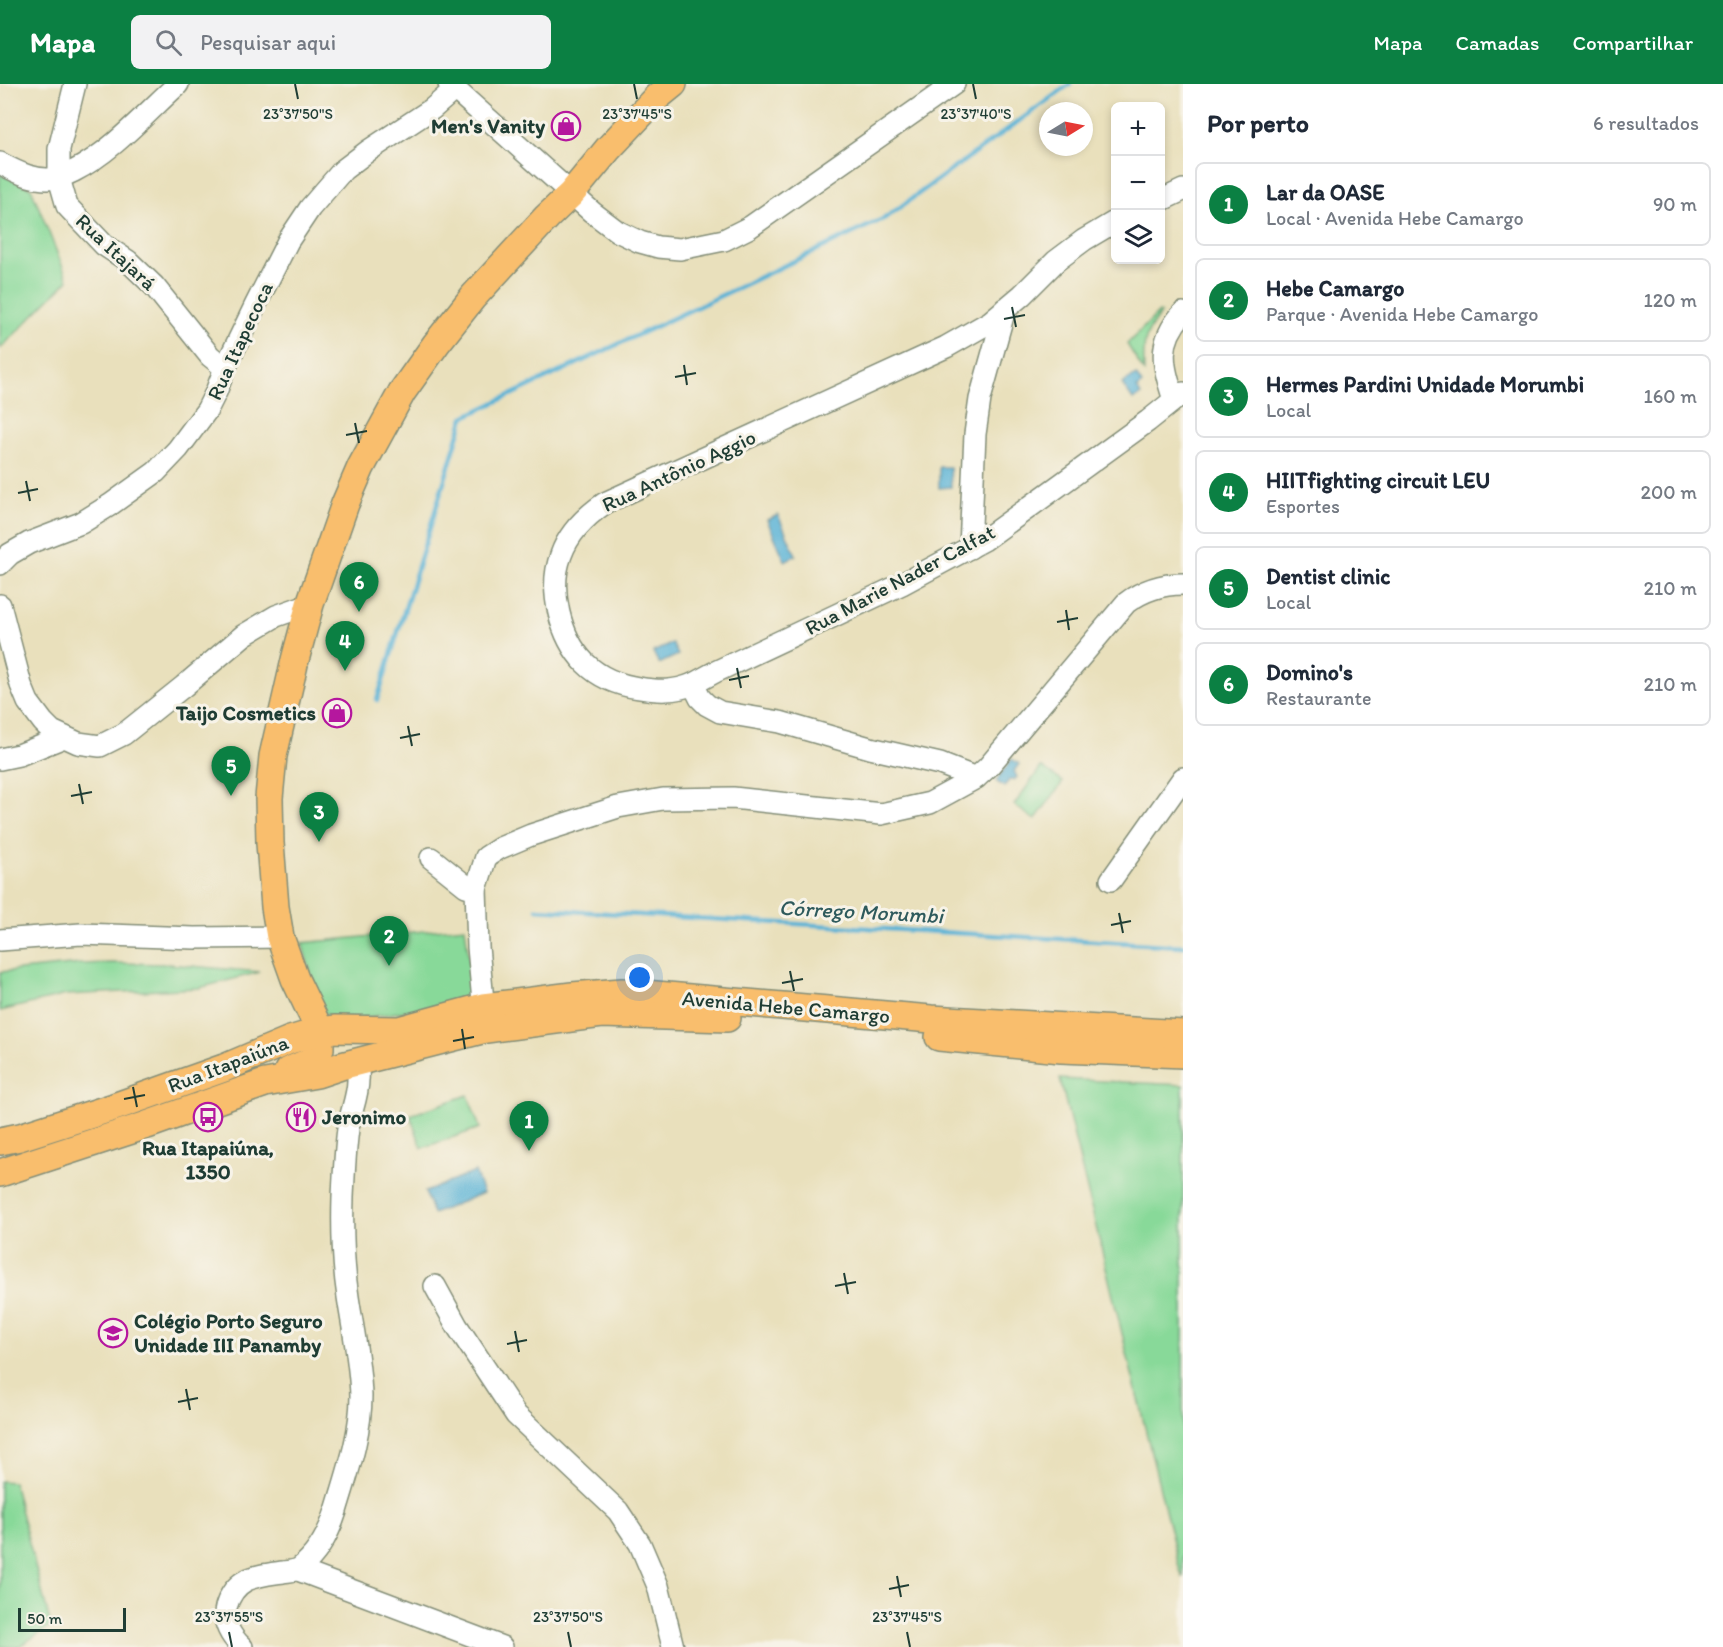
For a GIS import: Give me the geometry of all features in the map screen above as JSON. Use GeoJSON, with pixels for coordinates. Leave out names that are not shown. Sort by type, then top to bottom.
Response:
{"type":"FeatureCollection","features":[{"type":"Feature","properties":{"kind":"main road"},"geometry":{"type":"LineString","coordinates":[[265,1083],[284,1072],[314,1060],[320,1049],[320,1030],[295,979],[280,937],[275,907],[269,798],[273,756],[295,660],[310,604],[345,504],[361,467],[402,392],[436,344],[473,297],[571,194],[608,149],[657,97],[673,84]]}},
{"type":"Feature","properties":{"kind":"main road"},"geometry":{"type":"LineString","coordinates":[[290,1040],[296,1033],[299,1023],[295,979]]}},
{"type":"Feature","properties":{"kind":"main road","name":"Avenida Hebe Camargo"},"geometry":{"type":"LineString","coordinates":[[349,1064],[485,1018],[572,996],[622,992],[931,1019],[1183,1034]]}},
{"type":"Feature","properties":{"kind":"main road","name":"Avenida Hebe Camargo"},"geometry":{"type":"LineString","coordinates":[[320,1030],[399,1030],[485,1018],[602,1014],[737,1018],[1061,1049],[1183,1054]]}},
{"type":"Feature","properties":{"kind":"main road","name":"Rua Itapaiúna"},"geometry":{"type":"LineString","coordinates":[[0,1142],[114,1107],[224,1068],[320,1030]]}},
{"type":"Feature","properties":{"kind":"main road","name":"Rua Itapaiúna"},"geometry":{"type":"LineString","coordinates":[[0,1173],[265,1083],[316,1074],[349,1064]]}},
{"type":"Feature","properties":{"kind":"main road"},"geometry":{"type":"LineString","coordinates":[[99,1141],[111,1130],[115,1115],[114,1107]]}},
{"type":"Feature","properties":{"kind":"street","name":"Rua Itajará"},"geometry":{"type":"LineString","coordinates":[[75,84],[59,149],[59,178],[67,206],[104,245],[128,261],[154,286],[210,356],[225,368]]}},
{"type":"Feature","properties":{"kind":"street"},"geometry":{"type":"LineString","coordinates":[[0,163],[18,173],[40,179],[59,178],[86,165],[108,149],[178,84]]}},
{"type":"Feature","properties":{"kind":"street"},"geometry":{"type":"LineString","coordinates":[[452,87],[571,194],[617,231],[640,242],[658,247],[680,249],[724,240],[750,227],[954,84]]}},
{"type":"Feature","properties":{"kind":"street","name":"Rua Itapecoca"},"geometry":{"type":"LineString","coordinates":[[0,564],[10,554],[29,543],[81,523],[110,505],[156,472],[178,449],[207,410],[225,368],[288,241],[310,208],[343,170],[432,109],[452,87]]}},
{"type":"Feature","properties":{"kind":"street"},"geometry":{"type":"LineString","coordinates":[[1165,199],[1183,190]]}},
{"type":"Feature","properties":{"kind":"street","name":"Rua Antônio Aggio"},"geometry":{"type":"LineString","coordinates":[[693,684],[659,691],[622,686],[606,679],[580,656],[565,630],[556,591],[556,574],[560,555],[572,533],[605,503],[946,347],[990,322],[1022,296],[1056,261],[1083,240],[1111,224]]}},
{"type":"Feature","properties":{"kind":"street"},"geometry":{"type":"LineString","coordinates":[[970,548],[975,434],[980,399],[1005,309]]}},
{"type":"Feature","properties":{"kind":"street"},"geometry":{"type":"LineString","coordinates":[[1179,397],[1169,384],[1164,352],[1172,325],[1183,313]]}},
{"type":"Feature","properties":{"kind":"street","name":"Rua Marie Nader Calfat"},"geometry":{"type":"LineString","coordinates":[[693,684],[902,584],[984,540],[1179,397]]}},
{"type":"Feature","properties":{"kind":"street"},"geometry":{"type":"LineString","coordinates":[[485,1018],[478,947],[476,889],[486,858],[500,848],[531,835],[618,807],[663,800],[733,798],[881,814],[930,803],[976,778],[988,767],[1126,603],[1137,595],[1164,585],[1183,584]]}},
{"type":"Feature","properties":{"kind":"street"},"geometry":{"type":"LineString","coordinates":[[0,605],[24,694],[43,722],[52,731],[64,737],[86,745],[100,746],[124,734],[244,635],[276,616],[310,604]]}},
{"type":"Feature","properties":{"kind":"street"},"geometry":{"type":"LineString","coordinates":[[693,684],[700,698],[720,712],[780,722],[940,765],[976,778]]}},
{"type":"Feature","properties":{"kind":"street"},"geometry":{"type":"LineString","coordinates":[[0,759],[19,755],[64,737]]}},
{"type":"Feature","properties":{"kind":"street"},"geometry":{"type":"LineString","coordinates":[[1112,880],[1182,783]]}},
{"type":"Feature","properties":{"kind":"street"},"geometry":{"type":"LineString","coordinates":[[431,858],[466,886],[476,889]]}},
{"type":"Feature","properties":{"kind":"street"},"geometry":{"type":"LineString","coordinates":[[0,940],[81,934],[194,938],[280,937]]}},
{"type":"Feature","properties":{"kind":"street"},"geometry":{"type":"LineString","coordinates":[[298,1570],[317,1551],[327,1535],[356,1442],[361,1398],[357,1344],[348,1296],[344,1254],[343,1198],[348,1129],[358,1082],[349,1064]]}},
{"type":"Feature","properties":{"kind":"street"},"geometry":{"type":"LineString","coordinates":[[435,1286],[457,1326],[516,1415],[618,1511],[640,1544],[658,1586],[673,1647]]}},
{"type":"Feature","properties":{"kind":"street"},"geometry":{"type":"LineString","coordinates":[[242,1647],[233,1639],[227,1626],[225,1611],[236,1586],[256,1577],[298,1570],[502,1647]]}},
{"type":"Feature","properties":{"kind":"green space"},"geometry":{"type":"Polygon","coordinates":[[[0,174],[31,188],[68,280],[0,349],[0,174]]]}},
{"type":"Feature","properties":{"kind":"green space"},"geometry":{"type":"Polygon","coordinates":[[[1159,312],[1161,313],[1145,341],[1144,372],[1127,344],[1159,312]]]}},
{"type":"Feature","properties":{"kind":"green space"},"geometry":{"type":"Polygon","coordinates":[[[1041,767],[1063,782],[1035,820],[1014,805],[1041,767]]]}},
{"type":"Feature","properties":{"kind":"green space"},"geometry":{"type":"Polygon","coordinates":[[[465,927],[474,1000],[345,1021],[322,1012],[302,943],[465,927]]]}},
{"type":"Feature","properties":{"kind":"green space"},"geometry":{"type":"Polygon","coordinates":[[[113,963],[168,964],[260,972],[199,988],[66,995],[0,1011],[0,972],[113,963]]]}},
{"type":"Feature","properties":{"kind":"green space"},"geometry":{"type":"Polygon","coordinates":[[[1060,1079],[1183,1085],[1183,1578],[1180,1571],[1060,1079]]]}},
{"type":"Feature","properties":{"kind":"green space"},"geometry":{"type":"Polygon","coordinates":[[[468,1095],[480,1128],[422,1148],[410,1115],[468,1095]]]}},
{"type":"Feature","properties":{"kind":"green space"},"geometry":{"type":"Polygon","coordinates":[[[0,1481],[13,1482],[51,1626],[18,1647],[0,1647],[0,1481]]]}},
{"type":"Feature","properties":{"kind":"water"},"geometry":{"type":"Polygon","coordinates":[[[1136,375],[1142,384],[1137,388],[1141,395],[1133,400],[1122,384],[1136,375]]]}},
{"type":"Feature","properties":{"kind":"water"},"geometry":{"type":"Polygon","coordinates":[[[939,467],[950,467],[951,487],[939,488],[939,467]]]}},
{"type":"Feature","properties":{"kind":"water"},"geometry":{"type":"Polygon","coordinates":[[[778,515],[796,555],[785,561],[767,520],[778,515]]]}},
{"type":"Feature","properties":{"kind":"water"},"geometry":{"type":"Polygon","coordinates":[[[672,643],[678,655],[659,664],[653,652],[672,643]]]}},
{"type":"Feature","properties":{"kind":"water"},"geometry":{"type":"Polygon","coordinates":[[[1012,759],[1019,764],[1014,771],[1017,777],[1009,780],[1004,787],[996,781],[1012,759]]]}},
{"type":"Feature","properties":{"kind":"water"},"geometry":{"type":"Polygon","coordinates":[[[475,1172],[483,1193],[433,1214],[425,1192],[475,1172]]]}},
{"type":"Feature","properties":{"kind":"waterway"},"geometry":{"type":"LineString","coordinates":[[377,700],[464,417],[885,218],[1070,84]]}},
{"type":"Feature","properties":{"kind":"waterway","name":"Córrego Morumbi"},"geometry":{"type":"LineString","coordinates":[[537,909],[1183,946]]}},
{"type":"Feature","properties":{"kind":"place","name":"Men's Vanity"},"geometry":{"type":"Point","coordinates":[566,126]}},
{"type":"Feature","properties":{"kind":"place","name":"Domino's"},"geometry":{"type":"Point","coordinates":[359,612]}},
{"type":"Feature","properties":{"kind":"place","name":"HIITfighting circuit LEU"},"geometry":{"type":"Point","coordinates":[345,671]}},
{"type":"Feature","properties":{"kind":"place","name":"Taijo Cosmetics"},"geometry":{"type":"Point","coordinates":[337,713]}},
{"type":"Feature","properties":{"kind":"place","name":"Dentist clinic"},"geometry":{"type":"Point","coordinates":[231,796]}},
{"type":"Feature","properties":{"kind":"place","name":"Hermes Pardini Unidade Morumbi"},"geometry":{"type":"Point","coordinates":[319,842]}},
{"type":"Feature","properties":{"kind":"place","name":"Hebe Camargo"},"geometry":{"type":"Point","coordinates":[389,966]}},
{"type":"Feature","properties":{"kind":"place","name":"Rua Itapaiúna, 1350"},"geometry":{"type":"Point","coordinates":[208,1117]}},
{"type":"Feature","properties":{"kind":"place","name":"Jeronimo"},"geometry":{"type":"Point","coordinates":[301,1117]}},
{"type":"Feature","properties":{"kind":"place","name":"Lar da OASE"},"geometry":{"type":"Point","coordinates":[529,1151]}},
{"type":"Feature","properties":{"kind":"place","name":"Colégio Porto Seguro Unidade III Panamby"},"geometry":{"type":"Point","coordinates":[113,1333]}}]}
